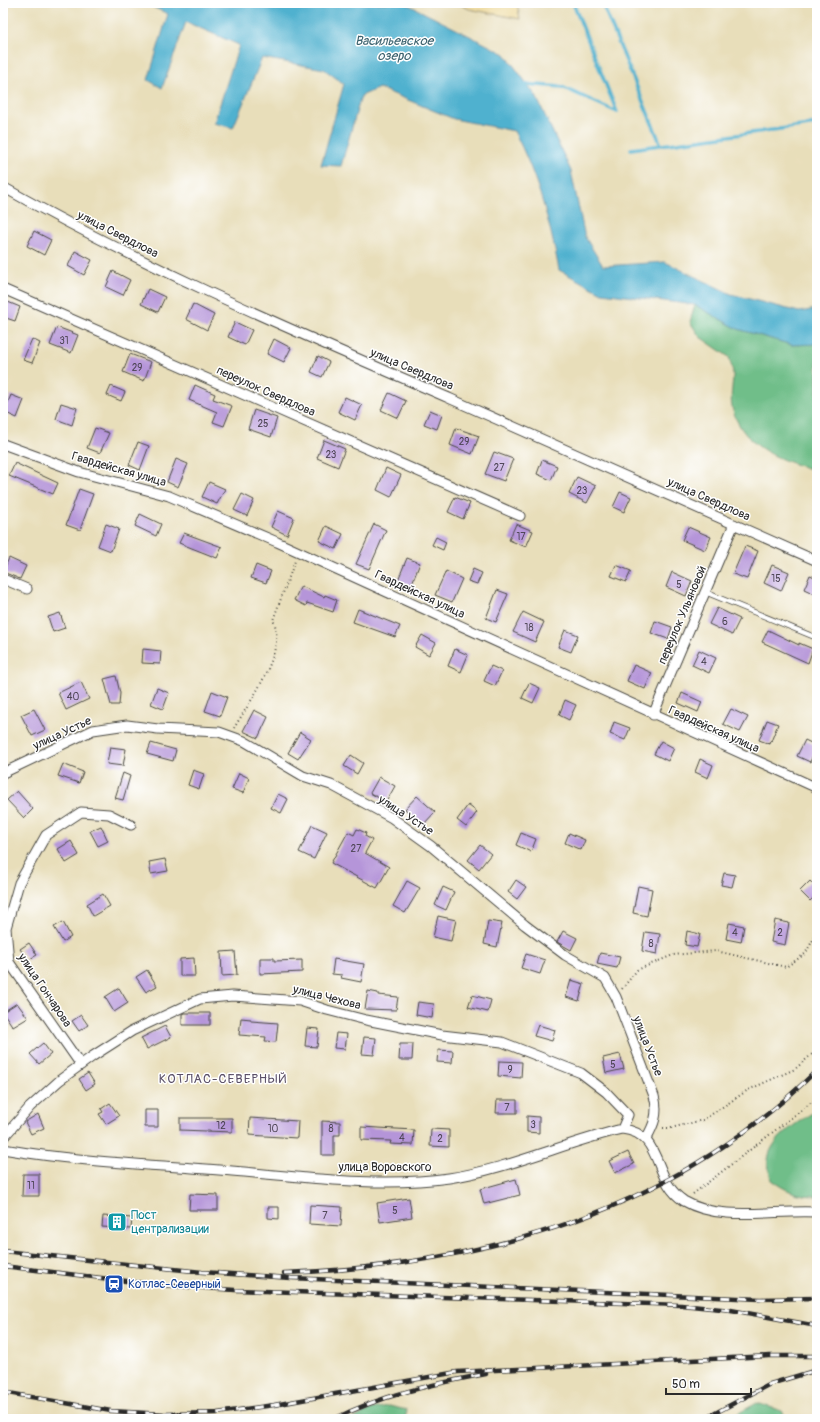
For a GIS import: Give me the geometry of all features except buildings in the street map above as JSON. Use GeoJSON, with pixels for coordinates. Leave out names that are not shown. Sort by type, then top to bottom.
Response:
{"type":"FeatureCollection","features":[{"type":"Feature","properties":{"kind":"street","name":"улица Свердлова"},"geometry":{"type":"LineString","coordinates":[[3,187],[37,206],[188,283],[817,561]]}},
{"type":"Feature","properties":{"kind":"street","name":"переулок Свердлова"},"geometry":{"type":"LineString","coordinates":[[3,289],[520,516]]}},
{"type":"Feature","properties":{"kind":"street","name":"Гвардейская улица"},"geometry":{"type":"LineString","coordinates":[[3,444],[79,472],[169,496],[299,551],[653,715],[817,788]]}},
{"type":"Feature","properties":{"kind":"street","name":"переулок Ульяновой"},"geometry":{"type":"LineString","coordinates":[[653,715],[734,524]]}},
{"type":"Feature","properties":{"kind":"street"},"geometry":{"type":"LineString","coordinates":[[3,579],[27,589]]}},
{"type":"Feature","properties":{"kind":"street","name":"улица Устье"},"geometry":{"type":"LineString","coordinates":[[3,773],[93,730],[126,725],[158,729],[231,733],[303,776],[331,785],[392,818],[431,846],[525,925],[565,955],[605,978],[616,997],[657,1107],[652,1128],[646,1139]]}},
{"type":"Feature","properties":{"kind":"street","name":"улица Гончарова"},"geometry":{"type":"LineString","coordinates":[[82,1065],[9,962],[6,928],[19,882],[46,834],[81,812],[109,814],[131,825]]}},
{"type":"Feature","properties":{"kind":"street","name":"улица Чехова"},"geometry":{"type":"LineString","coordinates":[[3,1138],[30,1107],[60,1080],[132,1031],[200,999],[233,996],[300,1001],[327,1010],[442,1035],[502,1042],[581,1072],[606,1092],[628,1115],[622,1129]]}},
{"type":"Feature","properties":{"kind":"street"},"geometry":{"type":"LineString","coordinates":[[622,1129],[632,1130],[646,1139],[652,1148],[665,1182],[684,1200],[700,1207],[733,1213],[817,1212]]}},
{"type":"Feature","properties":{"kind":"street","name":"улица Воровского"},"geometry":{"type":"LineString","coordinates":[[3,1149],[57,1157],[346,1180],[399,1182],[427,1180],[474,1173],[622,1129]]}},
{"type":"Feature","properties":{"kind":"lane"},"geometry":{"type":"LineString","coordinates":[[705,592],[817,638]]}},
{"type":"Feature","properties":{"kind":"path"},"geometry":{"type":"LineString","coordinates":[[231,733],[270,666],[275,654],[275,630],[273,620],[299,551]]}},
{"type":"Feature","properties":{"kind":"path"},"geometry":{"type":"LineString","coordinates":[[616,997],[637,970],[673,955],[716,951],[786,967],[806,954],[817,933]]}},
{"type":"Feature","properties":{"kind":"path"},"geometry":{"type":"LineString","coordinates":[[652,1128],[671,1128],[703,1120],[748,1090],[795,1070],[817,1050]]}},
{"type":"Feature","properties":{"kind":"path"},"geometry":{"type":"LineString","coordinates":[[684,1200],[720,1174],[817,1098]]}},
{"type":"Feature","properties":{"kind":"green space"},"geometry":{"type":"Polygon","coordinates":[[[695,305],[738,329],[792,345],[817,344],[817,471],[791,463],[767,452],[746,435],[733,411],[731,397],[733,373],[729,357],[700,337],[690,322],[695,305]]]}},
{"type":"Feature","properties":{"kind":"green space"},"geometry":{"type":"Polygon","coordinates":[[[817,1110],[817,1196],[798,1194],[787,1190],[771,1180],[768,1164],[769,1155],[772,1147],[785,1132],[817,1110]]]}},
{"type":"Feature","properties":{"kind":"green space"},"geometry":{"type":"Polygon","coordinates":[[[757,1403],[782,1411],[787,1419],[728,1419],[757,1403]]]}},
{"type":"Feature","properties":{"kind":"green space"},"geometry":{"type":"Polygon","coordinates":[[[389,1406],[407,1410],[405,1419],[353,1419],[371,1409],[389,1406]]]}},
{"type":"Feature","properties":{"kind":"sand"},"geometry":{"type":"Polygon","coordinates":[[[457,3],[517,3],[520,19],[469,9],[457,3]]]}},
{"type":"Feature","properties":{"kind":"water","name":"Васильевское озеро"},"geometry":{"type":"Polygon","coordinates":[[[144,3],[405,3],[505,54],[536,96],[571,171],[585,237],[603,266],[665,262],[731,294],[799,312],[817,309],[817,344],[792,345],[738,329],[695,305],[602,293],[559,270],[542,199],[514,131],[454,119],[379,88],[361,96],[341,166],[321,165],[344,84],[324,69],[262,58],[233,128],[214,123],[239,45],[186,22],[162,88],[148,80],[168,14],[144,3]]]}},
{"type":"Feature","properties":{"kind":"waterway"},"geometry":{"type":"LineString","coordinates":[[523,84],[562,87],[617,112],[573,3]]}},
{"type":"Feature","properties":{"kind":"waterway"},"geometry":{"type":"LineString","coordinates":[[602,3],[661,145]]}},
{"type":"Feature","properties":{"kind":"waterway"},"geometry":{"type":"LineString","coordinates":[[631,149],[817,124]]}},
{"type":"Feature","properties":{"kind":"railway"},"geometry":{"type":"LineString","coordinates":[[284,1273],[358,1268],[431,1258],[502,1243],[571,1222],[637,1195],[701,1161],[761,1119],[817,1070]]}},
{"type":"Feature","properties":{"kind":"railway"},"geometry":{"type":"LineString","coordinates":[[3,1251],[202,1272],[291,1278],[760,1299],[817,1298]]}},
{"type":"Feature","properties":{"kind":"railway"},"geometry":{"type":"LineString","coordinates":[[3,1266],[159,1285],[235,1290],[681,1305],[731,1310],[817,1326]]}},
{"type":"Feature","properties":{"kind":"railway"},"geometry":{"type":"LineString","coordinates":[[3,1392],[111,1411],[164,1414],[217,1413],[274,1405],[457,1372],[770,1356],[817,1356]]}},
{"type":"Feature","properties":{"kind":"railway"},"geometry":{"type":"LineString","coordinates":[[704,1419],[770,1384],[817,1370]]}},
{"type":"Feature","properties":{"kind":"railway"},"geometry":{"type":"LineString","coordinates":[[334,1419],[371,1403],[408,1391],[486,1374]]}},
{"type":"Feature","properties":{"kind":"place","name":"Пост централизации"},"geometry":{"type":"Point","coordinates":[117,1222]}},
{"type":"Feature","properties":{"kind":"place","name":"Котлас-Северный"},"geometry":{"type":"Point","coordinates":[114,1284]}},
{"type":"Feature","properties":{"kind":"district","name":"КОТЛАС-СЕВЕРНЫЙ"},"geometry":{"type":"Point","coordinates":[223,1078]}}]}
